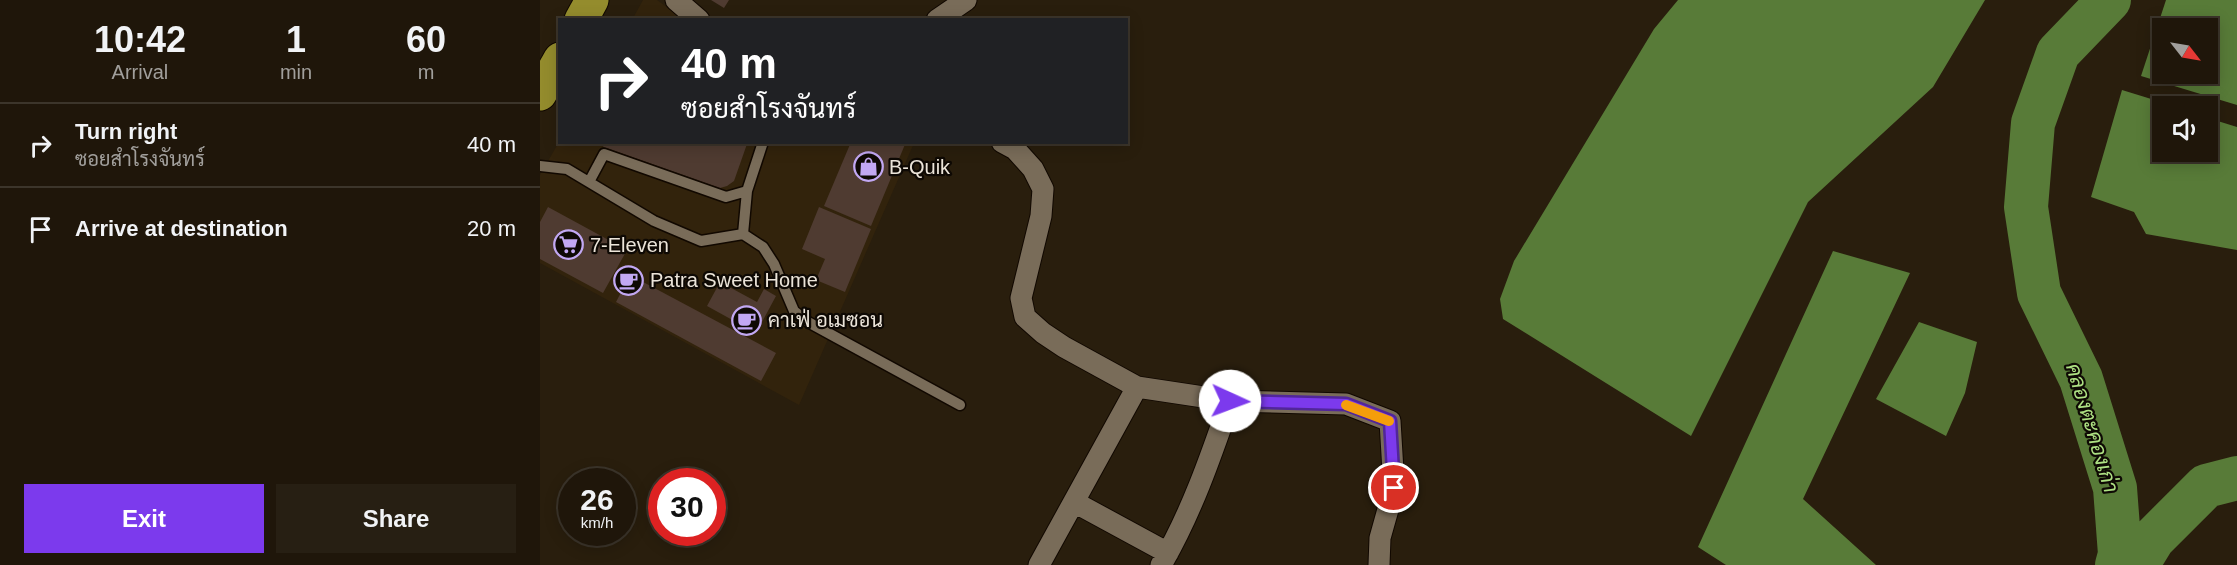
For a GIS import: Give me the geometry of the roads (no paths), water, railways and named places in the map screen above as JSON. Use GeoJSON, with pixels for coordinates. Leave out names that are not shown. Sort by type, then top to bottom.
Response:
{"type":"FeatureCollection","features":[{"type":"Feature","properties":{"kind":"highway"},"geometry":{"type":"LineString","coordinates":[[582,18],[592,0]]}},
{"type":"Feature","properties":{"kind":"highway"},"geometry":{"type":"LineString","coordinates":[[540,94],[558,62]]}},
{"type":"Feature","properties":{"kind":"street"},"geometry":{"type":"LineString","coordinates":[[676,0],[697,18]]}},
{"type":"Feature","properties":{"kind":"street"},"geometry":{"type":"LineString","coordinates":[[940,18],[966,0]]}},
{"type":"Feature","properties":{"kind":"street"},"geometry":{"type":"LineString","coordinates":[[1006,144],[1015,149],[1033,169],[1043,189],[1041,216],[1021,298],[1025,317],[1043,333],[1137,387],[1230,401],[1346,404],[1390,421],[1394,488],[1380,538],[1379,565]]}},
{"type":"Feature","properties":{"kind":"street"},"geometry":{"type":"LineString","coordinates":[[1039,565],[1137,387]]}},
{"type":"Feature","properties":{"kind":"street"},"geometry":{"type":"LineString","coordinates":[[1074,502],[1165,559],[1206,466],[1230,401]]}},
{"type":"Feature","properties":{"kind":"lane"},"geometry":{"type":"LineString","coordinates":[[743,234],[747,191],[762,144]]}},
{"type":"Feature","properties":{"kind":"lane"},"geometry":{"type":"LineString","coordinates":[[590,182],[604,154],[726,197],[747,191]]}},
{"type":"Feature","properties":{"kind":"lane"},"geometry":{"type":"LineString","coordinates":[[540,166],[567,169],[654,221],[701,241],[743,234],[763,247],[774,264],[794,311],[808,322],[960,405]]}},
{"type":"Feature","properties":{"kind":"waterway","name":"คลองตะคองเก่า"},"geometry":{"type":"LineString","coordinates":[[2109,0],[2058,53],[2033,123],[2026,207],[2039,293],[2081,379],[2115,488],[2120,554],[2117,565]]}},
{"type":"Feature","properties":{"kind":"waterway"},"geometry":{"type":"LineString","coordinates":[[2137,565],[2153,539],[2206,486],[2237,478]]}},
{"type":"Feature","properties":{"kind":"place","name":"B-Quik"},"geometry":{"type":"Point","coordinates":[868,167]}},
{"type":"Feature","properties":{"kind":"place","name":"7-Eleven"},"geometry":{"type":"Point","coordinates":[569,245]}},
{"type":"Feature","properties":{"kind":"place","name":"Patra Sweet Home"},"geometry":{"type":"Point","coordinates":[629,280]}},
{"type":"Feature","properties":{"kind":"place","name":"คาเฟ่ อเมซอน"},"geometry":{"type":"Point","coordinates":[747,320]}}]}
